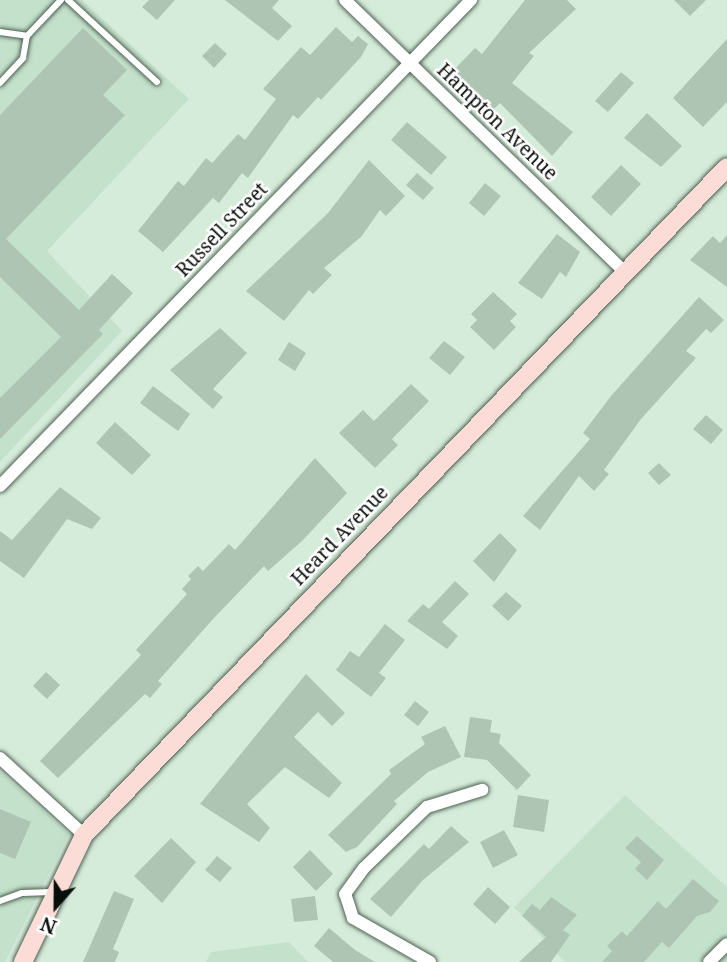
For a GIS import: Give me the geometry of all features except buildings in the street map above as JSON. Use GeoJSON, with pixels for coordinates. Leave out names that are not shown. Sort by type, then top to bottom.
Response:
{"type":"FeatureCollection","features":[{"type":"Feature","properties":{"kind":"street","name":"Hampton Avenue"},"geometry":{"type":"LineString","coordinates":[[345,0],[623,270]]}},
{"type":"Feature","properties":{"kind":"street","name":"Russell Street"},"geometry":{"type":"LineString","coordinates":[[0,486],[471,0]]}},
{"type":"Feature","properties":{"kind":"street","name":"Heard Avenue"},"geometry":{"type":"LineString","coordinates":[[23,962],[84,835],[623,270],[727,167]]}},
{"type":"Feature","properties":{"kind":"street"},"geometry":{"type":"LineString","coordinates":[[0,758],[84,835]]}},
{"type":"Feature","properties":{"kind":"street"},"geometry":{"type":"LineString","coordinates":[[430,962],[353,918],[345,894],[364,868],[427,807],[482,790]]}},
{"type":"Feature","properties":{"kind":"street"},"geometry":{"type":"LineString","coordinates":[[709,962],[727,944]]}},
{"type":"Feature","properties":{"kind":"lane"},"geometry":{"type":"LineString","coordinates":[[0,83],[23,58],[27,36],[61,0]]}},
{"type":"Feature","properties":{"kind":"lane"},"geometry":{"type":"LineString","coordinates":[[68,0],[157,82]]}},
{"type":"Feature","properties":{"kind":"lane"},"geometry":{"type":"LineString","coordinates":[[0,32],[27,36]]}},
{"type":"Feature","properties":{"kind":"lane"},"geometry":{"type":"LineString","coordinates":[[0,901],[22,893],[57,893]]}},
{"type":"Feature","properties":{"kind":"shaded area"},"geometry":{"type":"Polygon","coordinates":[[[0,0],[82,0],[189,99],[47,251],[122,331],[0,462],[0,0]]]}},
{"type":"Feature","properties":{"kind":"shaded area"},"geometry":{"type":"Polygon","coordinates":[[[0,771],[69,834],[5,962],[0,962],[0,771]]]}},
{"type":"Feature","properties":{"kind":"shaded area"},"geometry":{"type":"Polygon","coordinates":[[[625,795],[727,887],[727,962],[565,962],[514,907],[625,795]]]}},
{"type":"Feature","properties":{"kind":"shaded area"},"geometry":{"type":"Polygon","coordinates":[[[289,942],[308,962],[206,962],[211,952],[289,942]]]}}]}
